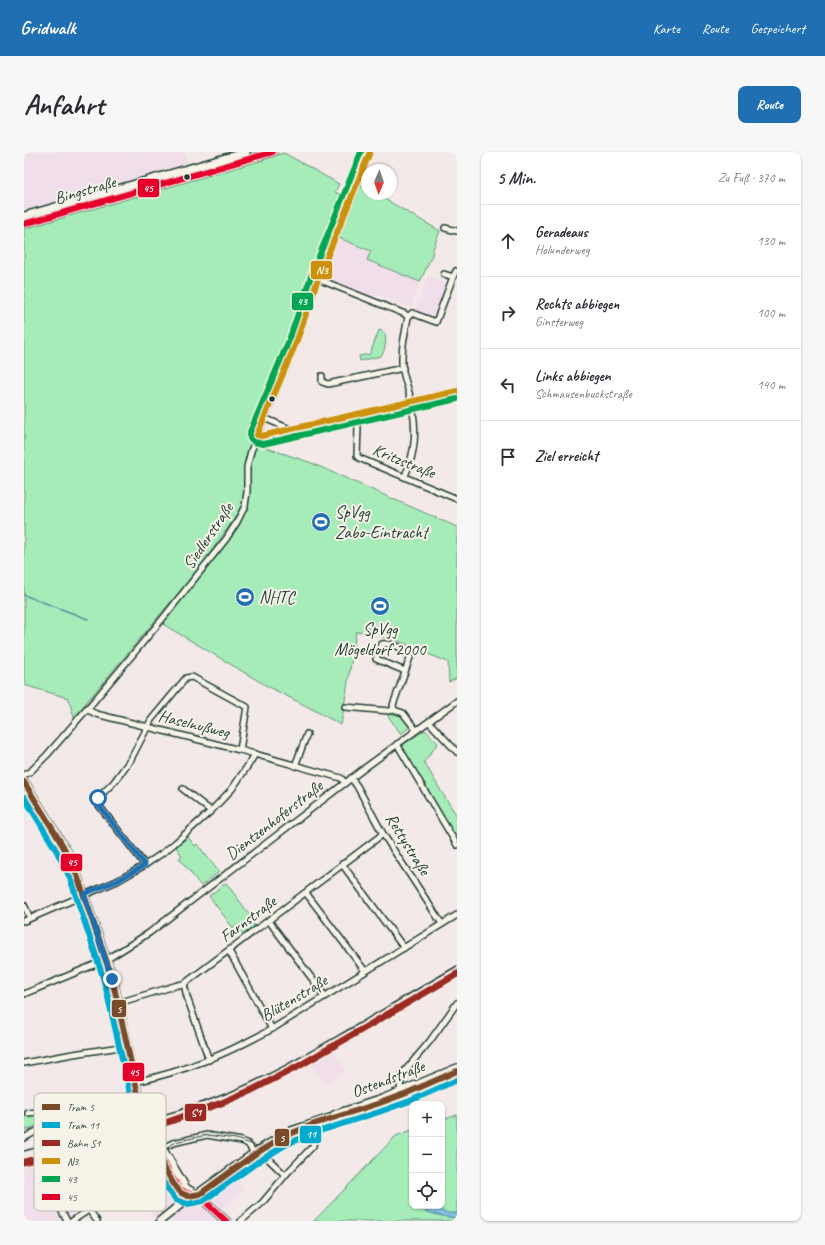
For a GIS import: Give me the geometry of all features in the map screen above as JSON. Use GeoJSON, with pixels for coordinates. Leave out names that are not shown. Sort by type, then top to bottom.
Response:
{"type":"FeatureCollection","features":[{"type":"Feature","properties":{"kind":"street","name":"Bingstraße"},"geometry":{"type":"LineString","coordinates":[[24,224],[200,169],[246,152]]}},
{"type":"Feature","properties":{"kind":"street","name":"Bingstraße"},"geometry":{"type":"LineString","coordinates":[[24,216],[200,169],[273,152]]}},
{"type":"Feature","properties":{"kind":"street","name":"Siedlerstraße"},"geometry":{"type":"LineString","coordinates":[[24,775],[32,771],[44,759],[86,709],[210,560],[243,512],[246,502],[248,462],[257,435],[296,342],[318,279],[370,152]]}},
{"type":"Feature","properties":{"kind":"street"},"geometry":{"type":"LineString","coordinates":[[445,228],[457,231]]}},
{"type":"Feature","properties":{"kind":"street"},"geometry":{"type":"LineString","coordinates":[[405,476],[411,462],[415,430],[411,401],[403,368],[403,336],[408,317],[412,313],[436,322],[456,271]]}},
{"type":"Feature","properties":{"kind":"street"},"geometry":{"type":"LineString","coordinates":[[444,274],[453,277]]}},
{"type":"Feature","properties":{"kind":"street"},"geometry":{"type":"LineString","coordinates":[[318,279],[406,314],[408,317]]}},
{"type":"Feature","properties":{"kind":"street"},"geometry":{"type":"LineString","coordinates":[[322,376],[322,382],[328,384],[403,368]]}},
{"type":"Feature","properties":{"kind":"street"},"geometry":{"type":"LineString","coordinates":[[257,435],[261,436],[457,391]]}},
{"type":"Feature","properties":{"kind":"street","name":"Kritzstraße"},"geometry":{"type":"LineString","coordinates":[[355,415],[358,428],[357,456],[359,458],[457,499]]}},
{"type":"Feature","properties":{"kind":"street"},"geometry":{"type":"LineString","coordinates":[[264,418],[291,429]]}},
{"type":"Feature","properties":{"kind":"street"},"geometry":{"type":"LineString","coordinates":[[394,710],[393,705],[411,655],[407,651],[388,643],[382,644],[376,659],[405,671]]}},
{"type":"Feature","properties":{"kind":"street"},"geometry":{"type":"LineString","coordinates":[[145,865],[97,803],[98,798],[114,782],[131,759],[151,720],[186,678],[192,678],[247,707],[240,750]]}},
{"type":"Feature","properties":{"kind":"street","name":"Dientzenhoferstraße"},"geometry":{"type":"LineString","coordinates":[[24,994],[106,960],[149,933],[351,778],[457,701]]}},
{"type":"Feature","properties":{"kind":"street"},"geometry":{"type":"LineString","coordinates":[[345,707],[390,711],[394,710],[403,713],[416,730]]}},
{"type":"Feature","properties":{"kind":"street","name":"Haselnußweg"},"geometry":{"type":"LineString","coordinates":[[86,709],[96,714],[240,750],[341,778],[345,783]]}},
{"type":"Feature","properties":{"kind":"street"},"geometry":{"type":"LineString","coordinates":[[429,722],[457,752]]}},
{"type":"Feature","properties":{"kind":"street"},"geometry":{"type":"LineString","coordinates":[[295,766],[307,734]]}},
{"type":"Feature","properties":{"kind":"street"},"geometry":{"type":"LineString","coordinates":[[397,744],[457,845]]}},
{"type":"Feature","properties":{"kind":"street"},"geometry":{"type":"LineString","coordinates":[[24,921],[117,881],[145,865],[175,843],[211,811],[232,789],[252,761],[255,754]]}},
{"type":"Feature","properties":{"kind":"street","name":"Rettystraße"},"geometry":{"type":"LineString","coordinates":[[351,778],[357,786],[383,834],[442,924]]}},
{"type":"Feature","properties":{"kind":"street"},"geometry":{"type":"LineString","coordinates":[[24,781],[68,853],[75,868],[106,960],[118,1003],[138,1093]]}},
{"type":"Feature","properties":{"kind":"street"},"geometry":{"type":"LineString","coordinates":[[183,789],[211,811]]}},
{"type":"Feature","properties":{"kind":"street","name":"Farnstraße"},"geometry":{"type":"LineString","coordinates":[[118,1003],[184,984],[383,834]]}},
{"type":"Feature","properties":{"kind":"street"},"geometry":{"type":"LineString","coordinates":[[342,864],[404,948]]}},
{"type":"Feature","properties":{"kind":"street"},"geometry":{"type":"LineString","coordinates":[[306,893],[365,971]]}},
{"type":"Feature","properties":{"kind":"street"},"geometry":{"type":"LineString","coordinates":[[24,905],[30,918]]}},
{"type":"Feature","properties":{"kind":"street","name":"Blütenstraße"},"geometry":{"type":"LineString","coordinates":[[135,1082],[174,1072],[209,1060],[246,1043],[272,1029],[457,915]]}},
{"type":"Feature","properties":{"kind":"street"},"geometry":{"type":"LineString","coordinates":[[269,921],[325,996]]}},
{"type":"Feature","properties":{"kind":"street"},"geometry":{"type":"LineString","coordinates":[[229,951],[272,1029]]}},
{"type":"Feature","properties":{"kind":"street"},"geometry":{"type":"LineString","coordinates":[[184,984],[187,997],[209,1060]]}},
{"type":"Feature","properties":{"kind":"street"},"geometry":{"type":"LineString","coordinates":[[401,1094],[400,1085],[403,1073],[430,1040],[457,1003]]}},
{"type":"Feature","properties":{"kind":"street"},"geometry":{"type":"LineString","coordinates":[[24,1063],[127,1046]]}},
{"type":"Feature","properties":{"kind":"street","name":"Ostendstraße"},"geometry":{"type":"LineString","coordinates":[[401,1094],[457,1068]]}},
{"type":"Feature","properties":{"kind":"street","name":"Ostendstraße"},"geometry":{"type":"LineString","coordinates":[[160,1221],[186,1200],[197,1194],[257,1151],[286,1134],[313,1123],[344,1116],[457,1073]]}},
{"type":"Feature","properties":{"kind":"street"},"geometry":{"type":"LineString","coordinates":[[28,1113],[34,1112]]}},
{"type":"Feature","properties":{"kind":"street"},"geometry":{"type":"LineString","coordinates":[[241,1221],[262,1202],[313,1146],[315,1133],[313,1123]]}},
{"type":"Feature","properties":{"kind":"street"},"geometry":{"type":"LineString","coordinates":[[24,1138],[34,1132]]}},
{"type":"Feature","properties":{"kind":"street"},"geometry":{"type":"LineString","coordinates":[[166,1146],[179,1141],[207,1135],[242,1141],[257,1151],[285,1175]]}},
{"type":"Feature","properties":{"kind":"street"},"geometry":{"type":"LineString","coordinates":[[166,1155],[186,1188],[197,1194],[226,1221]]}},
{"type":"Feature","properties":{"kind":"street"},"geometry":{"type":"LineString","coordinates":[[61,1211],[67,1221]]}},
{"type":"Feature","properties":{"kind":"street"},"geometry":{"type":"LineString","coordinates":[[72,1221],[87,1211]]}},
{"type":"Feature","properties":{"kind":"street"},"geometry":{"type":"LineString","coordinates":[[90,1211],[96,1221]]}},
{"type":"Feature","properties":{"kind":"shaded area"},"geometry":{"type":"Polygon","coordinates":[[[24,152],[184,152],[188,164],[24,210],[24,152]]]}},
{"type":"Feature","properties":{"kind":"shaded area"},"geometry":{"type":"Polygon","coordinates":[[[339,238],[371,251],[368,261],[420,282],[411,308],[376,294],[374,297],[325,278],[324,276],[339,238]]]}},
{"type":"Feature","properties":{"kind":"shaded area"},"geometry":{"type":"Polygon","coordinates":[[[428,276],[449,284],[437,317],[415,309],[428,276]]]}},
{"type":"Feature","properties":{"kind":"shaded area"},"geometry":{"type":"Polygon","coordinates":[[[333,1050],[345,1072],[324,1083],[312,1063],[333,1050]]]}},
{"type":"Feature","properties":{"kind":"shaded area"},"geometry":{"type":"Polygon","coordinates":[[[34,1164],[34,1211],[87,1211],[69,1221],[24,1221],[24,1167],[34,1164]]]}},
{"type":"Feature","properties":{"kind":"shaded area"},"geometry":{"type":"Polygon","coordinates":[[[166,1164],[177,1190],[197,1200],[208,1196],[212,1190],[232,1175],[244,1190],[221,1209],[234,1220],[233,1221],[156,1221],[149,1211],[166,1211],[166,1164]]]}},
{"type":"Feature","properties":{"kind":"green space"},"geometry":{"type":"Polygon","coordinates":[[[284,153],[339,184],[335,192],[345,197],[245,462],[243,502],[234,519],[201,566],[74,717],[68,698],[24,685],[24,228],[66,214],[284,153]]]}},
{"type":"Feature","properties":{"kind":"green space"},"geometry":{"type":"Polygon","coordinates":[[[361,185],[361,200],[386,200],[440,231],[432,255],[420,282],[367,260],[371,251],[339,238],[361,185]]]}},
{"type":"Feature","properties":{"kind":"green space"},"geometry":{"type":"Polygon","coordinates":[[[379,330],[384,332],[386,336],[384,352],[381,356],[360,361],[359,356],[370,354],[379,330]]]}},
{"type":"Feature","properties":{"kind":"green space"},"geometry":{"type":"Polygon","coordinates":[[[255,444],[309,462],[457,527],[457,678],[449,682],[448,662],[418,650],[417,652],[410,648],[410,646],[389,637],[388,639],[380,636],[381,634],[367,628],[365,631],[356,632],[341,725],[267,686],[161,623],[223,548],[245,512],[248,503],[249,467],[255,444]]]}},
{"type":"Feature","properties":{"kind":"green space"},"geometry":{"type":"Polygon","coordinates":[[[388,713],[400,714],[411,726],[401,734],[388,716],[388,713]]]}},
{"type":"Feature","properties":{"kind":"green space"},"geometry":{"type":"Polygon","coordinates":[[[425,730],[438,743],[424,762],[457,816],[457,840],[401,746],[425,730]]]}},
{"type":"Feature","properties":{"kind":"green space"},"geometry":{"type":"Polygon","coordinates":[[[188,837],[195,846],[197,844],[219,872],[201,886],[179,858],[182,856],[176,847],[188,837]]]}},
{"type":"Feature","properties":{"kind":"green space"},"geometry":{"type":"Polygon","coordinates":[[[226,883],[250,915],[249,917],[255,926],[243,935],[236,926],[233,928],[209,896],[226,883]]]}},
{"type":"Feature","properties":{"kind":"green space"},"geometry":{"type":"Polygon","coordinates":[[[24,1112],[34,1112],[34,1127],[24,1131],[24,1112]]]}},
{"type":"Feature","properties":{"kind":"green space"},"geometry":{"type":"Polygon","coordinates":[[[457,1115],[457,1221],[314,1221],[396,1136],[409,1131],[409,1209],[445,1209],[445,1119],[457,1115]]]}},
{"type":"Feature","properties":{"kind":"water"},"geometry":{"type":"Polygon","coordinates":[[[420,1209],[434,1209],[448,1213],[457,1213],[457,1218],[445,1217],[420,1209]]]}},
{"type":"Feature","properties":{"kind":"waterway"},"geometry":{"type":"LineString","coordinates":[[24,595],[88,619]]}},
{"type":"Feature","properties":{"kind":"tram line","name":"5"},"geometry":{"type":"LineString","coordinates":[[24,782],[63,846],[77,875],[112,978],[138,1093]]}},
{"type":"Feature","properties":{"kind":"tram line","name":"11"},"geometry":{"type":"LineString","coordinates":[[24,797],[56,850],[70,878],[104,980],[130,1093]]}},
{"type":"Feature","properties":{"kind":"tram line","name":"5"},"geometry":{"type":"LineString","coordinates":[[166,1171],[181,1193],[188,1196],[200,1194],[255,1154],[285,1136],[314,1124],[407,1093],[457,1071]]}},
{"type":"Feature","properties":{"kind":"tram line","name":"11"},"geometry":{"type":"LineString","coordinates":[[166,1187],[176,1200],[188,1204],[203,1201],[259,1161],[289,1143],[317,1132],[410,1101],[457,1080]]}},
{"type":"Feature","properties":{"kind":"tram line"},"geometry":{"type":"LineString","coordinates":[[166,1149],[170,1145],[179,1141],[207,1135],[236,1139],[257,1146],[273,1139]]}},
{"type":"Feature","properties":{"kind":"railway"},"geometry":{"type":"LineString","coordinates":[[166,1114],[205,1102],[262,1077],[353,1027],[457,966]]}},
{"type":"Feature","properties":{"kind":"railway"},"geometry":{"type":"LineString","coordinates":[[24,1151],[34,1148]]}},
{"type":"Feature","properties":{"kind":"rail line","name":"S1"},"geometry":{"type":"LineString","coordinates":[[166,1123],[224,1102],[252,1090],[299,1066],[457,974]]}},
{"type":"Feature","properties":{"kind":"rail line","name":"S1"},"geometry":{"type":"LineString","coordinates":[[24,1162],[34,1159]]}},
{"type":"Feature","properties":{"kind":"transit line","name":"45"},"geometry":{"type":"LineString","coordinates":[[24,224],[273,152]]}},
{"type":"Feature","properties":{"kind":"transit line","name":"43"},"geometry":{"type":"LineString","coordinates":[[361,152],[311,276],[289,340],[250,432],[250,438],[254,442],[263,444],[457,399]]}},
{"type":"Feature","properties":{"kind":"transit line","name":"N3"},"geometry":{"type":"LineString","coordinates":[[370,152],[318,279],[296,343],[257,435],[261,436],[457,391]]}},
{"type":"Feature","properties":{"kind":"transit line","name":"45"},"geometry":{"type":"LineString","coordinates":[[24,781],[68,853],[77,875],[113,979],[138,1093]]}},
{"type":"Feature","properties":{"kind":"transit line","name":"45"},"geometry":{"type":"LineString","coordinates":[[166,1166],[180,1189],[187,1193],[197,1194],[226,1221]]}},
{"type":"Feature","properties":{"kind":"place","name":"SpVgg Zabo-Eintracht"},"geometry":{"type":"Point","coordinates":[321,522]}},
{"type":"Feature","properties":{"kind":"place","name":"NHTC"},"geometry":{"type":"Point","coordinates":[245,597]}},
{"type":"Feature","properties":{"kind":"place","name":"SpVgg Mögeldorf 2000"},"geometry":{"type":"Point","coordinates":[380,606]}},
{"type":"Feature","properties":{"kind":"route"},"geometry":{"type":"LineString","coordinates":[[98,798],[97,803],[145,865],[117,881],[84,894],[110,969],[112,979]]}}]}
